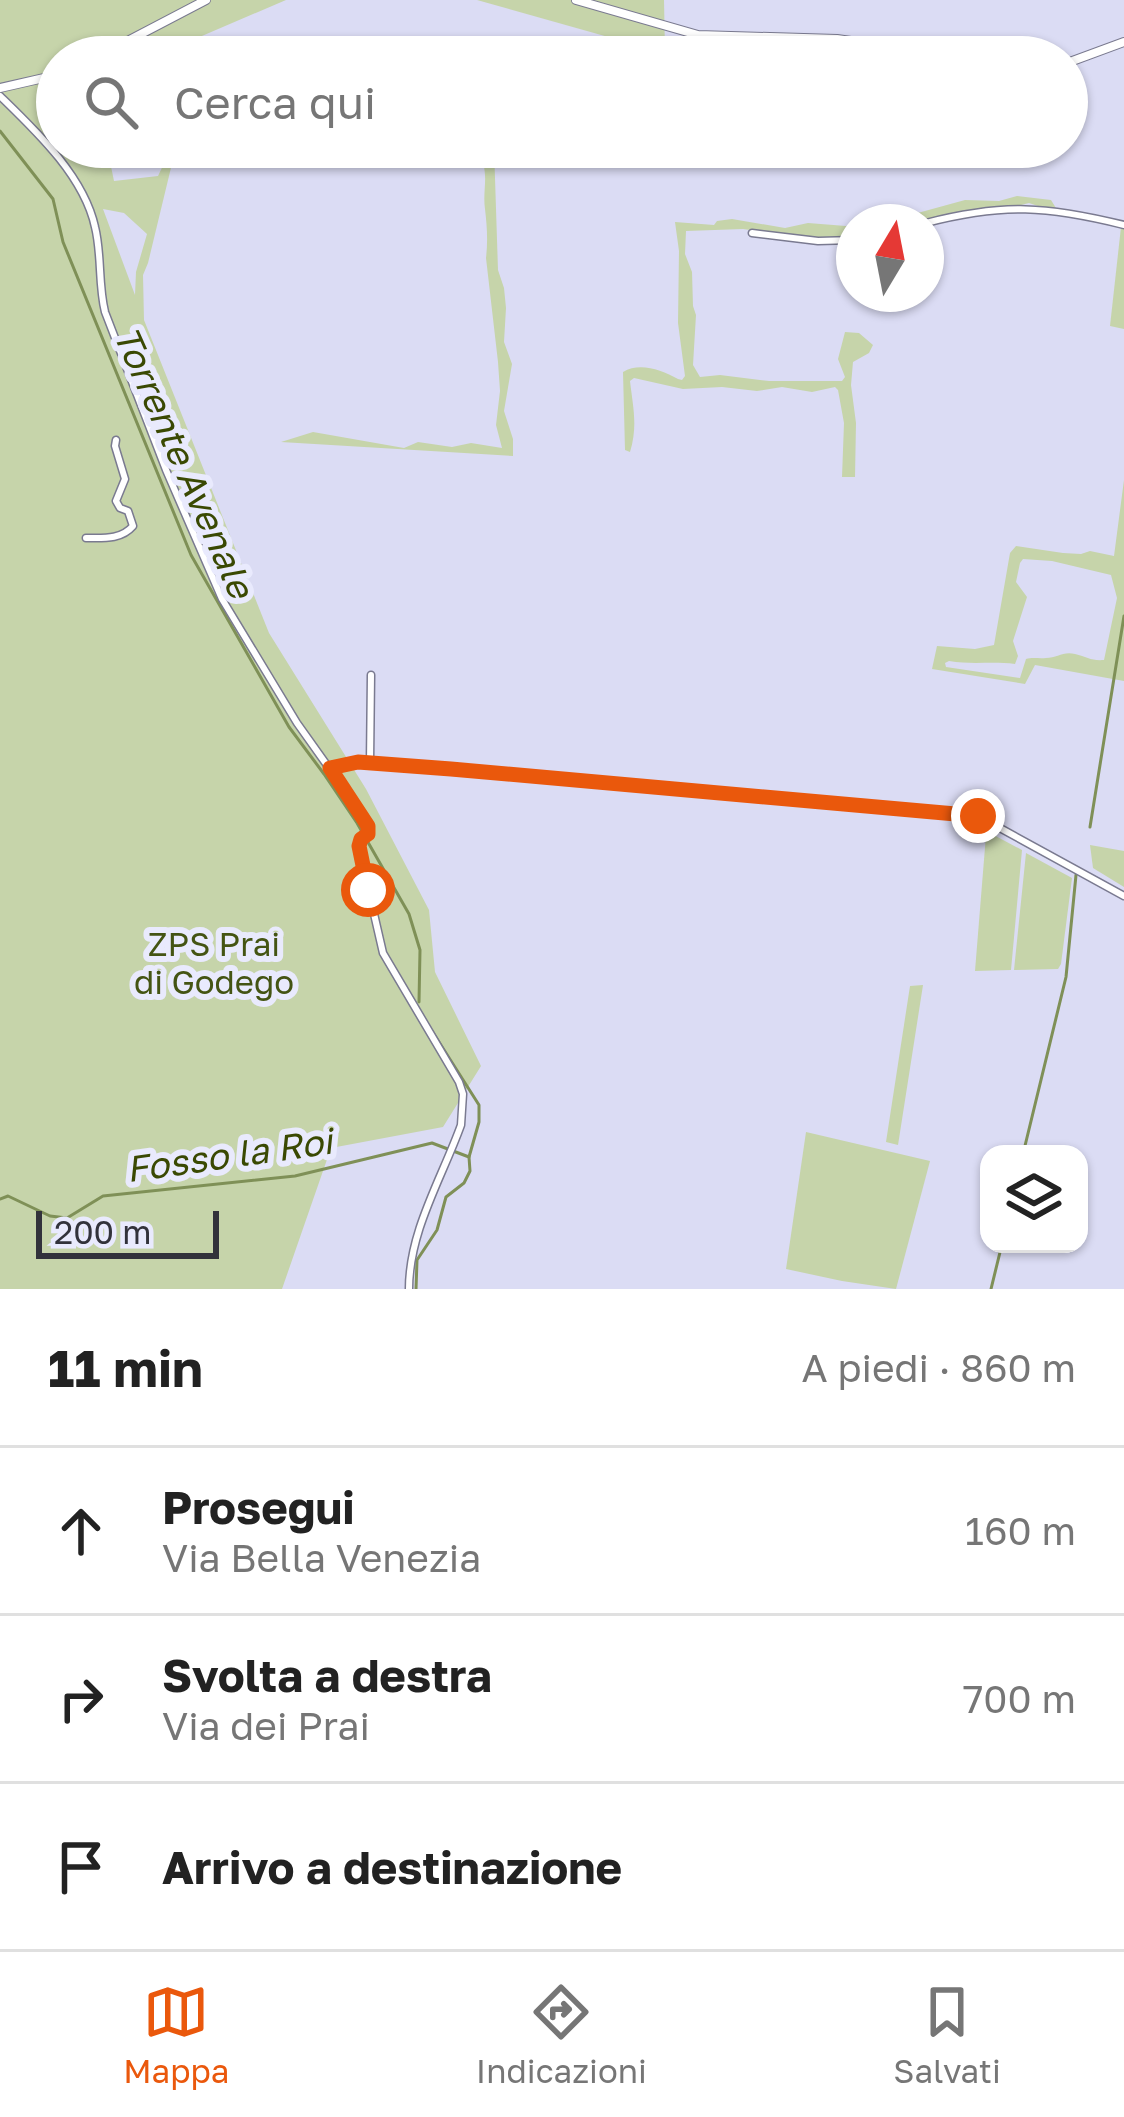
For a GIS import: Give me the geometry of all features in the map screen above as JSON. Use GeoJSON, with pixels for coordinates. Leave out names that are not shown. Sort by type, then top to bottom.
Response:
{"type":"FeatureCollection","features":[{"type":"Feature","properties":{"kind":"main road"},"geometry":{"type":"LineString","coordinates":[[138,36],[206,0]]}},
{"type":"Feature","properties":{"kind":"main road"},"geometry":{"type":"LineString","coordinates":[[576,0],[664,28],[726,36]]}},
{"type":"Feature","properties":{"kind":"main road"},"geometry":{"type":"LineString","coordinates":[[1088,55],[1124,42]]}},
{"type":"Feature","properties":{"kind":"main road"},"geometry":{"type":"LineString","coordinates":[[0,92],[36,81]]}},
{"type":"Feature","properties":{"kind":"street"},"geometry":{"type":"LineString","coordinates":[[0,92],[36,133]]}},
{"type":"Feature","properties":{"kind":"street"},"geometry":{"type":"LineString","coordinates":[[63,168],[90,208],[97,231],[105,312],[177,499],[222,599],[297,723],[365,820],[360,853],[383,952],[463,1094],[463,1117],[415,1241],[409,1289]]}},
{"type":"Feature","properties":{"kind":"street"},"geometry":{"type":"LineString","coordinates":[[944,218],[970,212],[1045,208],[1124,225]]}},
{"type":"Feature","properties":{"kind":"street"},"geometry":{"type":"LineString","coordinates":[[752,233],[836,240]]}},
{"type":"Feature","properties":{"kind":"street"},"geometry":{"type":"LineString","coordinates":[[86,538],[116,536],[133,526],[128,512],[116,502],[125,479],[116,440]]}},
{"type":"Feature","properties":{"kind":"street"},"geometry":{"type":"LineString","coordinates":[[370,763],[371,675]]}},
{"type":"Feature","properties":{"kind":"street"},"geometry":{"type":"LineString","coordinates":[[330,768],[370,763],[978,816],[1124,896]]}},
{"type":"Feature","properties":{"kind":"green space","name":"ZPS Prai di Godego"},"geometry":{"type":"Polygon","coordinates":[[[0,0],[286,0],[202,36],[36,36],[36,168],[111,168],[114,181],[158,176],[162,168],[171,168],[143,275],[144,320],[269,633],[366,789],[429,910],[435,972],[481,1066],[443,1127],[331,1148],[282,1289],[0,1289],[0,0]],[[103,209],[135,295],[136,272],[147,234],[124,213],[103,209]]]}},
{"type":"Feature","properties":{"kind":"green space"},"geometry":{"type":"Polygon","coordinates":[[[477,0],[664,0],[665,36],[605,36],[477,0]]]}},
{"type":"Feature","properties":{"kind":"green space"},"geometry":{"type":"Polygon","coordinates":[[[484,168],[495,168],[498,270],[506,308],[504,342],[512,364],[504,411],[513,456],[281,442],[313,432],[404,448],[418,442],[502,448],[496,425],[500,391],[486,258],[484,168]]]}},
{"type":"Feature","properties":{"kind":"green space"},"geometry":{"type":"Polygon","coordinates":[[[1017,196],[1051,200],[1059,213],[1029,203],[944,216],[944,206],[965,200],[999,201],[1017,196]]]}},
{"type":"Feature","properties":{"kind":"green space"},"geometry":{"type":"Polygon","coordinates":[[[717,221],[785,228],[808,223],[836,225],[836,242],[743,229],[686,231],[685,254],[692,272],[696,315],[693,365],[700,377],[842,381],[845,377],[838,359],[845,332],[859,333],[873,345],[853,362],[855,477],[842,477],[844,423],[835,387],[812,392],[782,387],[683,389],[634,378],[630,381],[634,434],[630,452],[625,450],[623,372],[643,367],[682,380],[685,376],[675,222],[714,225],[717,221]]]}},
{"type":"Feature","properties":{"kind":"green space"},"geometry":{"type":"Polygon","coordinates":[[[1124,227],[1124,329],[1110,326],[1124,227]]]}},
{"type":"Feature","properties":{"kind":"green space"},"geometry":{"type":"Polygon","coordinates":[[[1124,480],[1124,681],[1035,665],[1025,684],[932,669],[937,646],[975,649],[994,645],[1010,553],[1016,546],[1114,556],[1124,480]],[[1023,559],[1020,563],[1016,582],[1027,597],[1013,641],[1018,656],[1015,664],[949,661],[946,667],[1020,678],[1029,658],[1071,653],[1104,660],[1117,598],[1111,575],[1023,559]]]}},
{"type":"Feature","properties":{"kind":"green space"},"geometry":{"type":"Polygon","coordinates":[[[986,835],[1022,850],[1011,970],[975,971],[986,835]]]}},
{"type":"Feature","properties":{"kind":"green space"},"geometry":{"type":"Polygon","coordinates":[[[1090,845],[1124,851],[1124,887],[1093,868],[1090,845]]]}},
{"type":"Feature","properties":{"kind":"green space"},"geometry":{"type":"Polygon","coordinates":[[[1026,853],[1072,878],[1058,969],[1014,970],[1026,853]]]}},
{"type":"Feature","properties":{"kind":"green space"},"geometry":{"type":"Polygon","coordinates":[[[923,985],[898,1145],[886,1142],[910,986],[923,985]]]}},
{"type":"Feature","properties":{"kind":"green space"},"geometry":{"type":"Polygon","coordinates":[[[806,1132],[930,1161],[896,1289],[786,1269],[806,1132]]]}},
{"type":"Feature","properties":{"kind":"waterway","name":"Torrente Avenale"},"geometry":{"type":"LineString","coordinates":[[0,131],[53,199],[63,242],[191,555],[289,727],[357,823],[409,914],[420,950],[419,1002]]}},
{"type":"Feature","properties":{"kind":"waterway"},"geometry":{"type":"LineString","coordinates":[[1090,827],[1124,616]]}},
{"type":"Feature","properties":{"kind":"waterway"},"geometry":{"type":"LineString","coordinates":[[1025,1145],[1066,977],[1076,875]]}},
{"type":"Feature","properties":{"kind":"waterway","name":"Torrente Avenale"},"geometry":{"type":"LineString","coordinates":[[416,1289],[417,1260],[437,1230],[446,1197],[464,1183],[470,1171],[479,1122],[479,1105],[432,1031]]}},
{"type":"Feature","properties":{"kind":"waterway","name":"Fosso la Roi"},"geometry":{"type":"LineString","coordinates":[[0,1199],[8,1196],[50,1216],[67,1218],[103,1196],[295,1176],[432,1143],[469,1157]]}},
{"type":"Feature","properties":{"kind":"waterway"},"geometry":{"type":"LineString","coordinates":[[991,1289],[1000,1253]]}},
{"type":"Feature","properties":{"kind":"route"},"geometry":{"type":"LineString","coordinates":[[368,890],[359,846],[368,826],[330,768],[340,764],[543,776],[978,816]]}}]}
